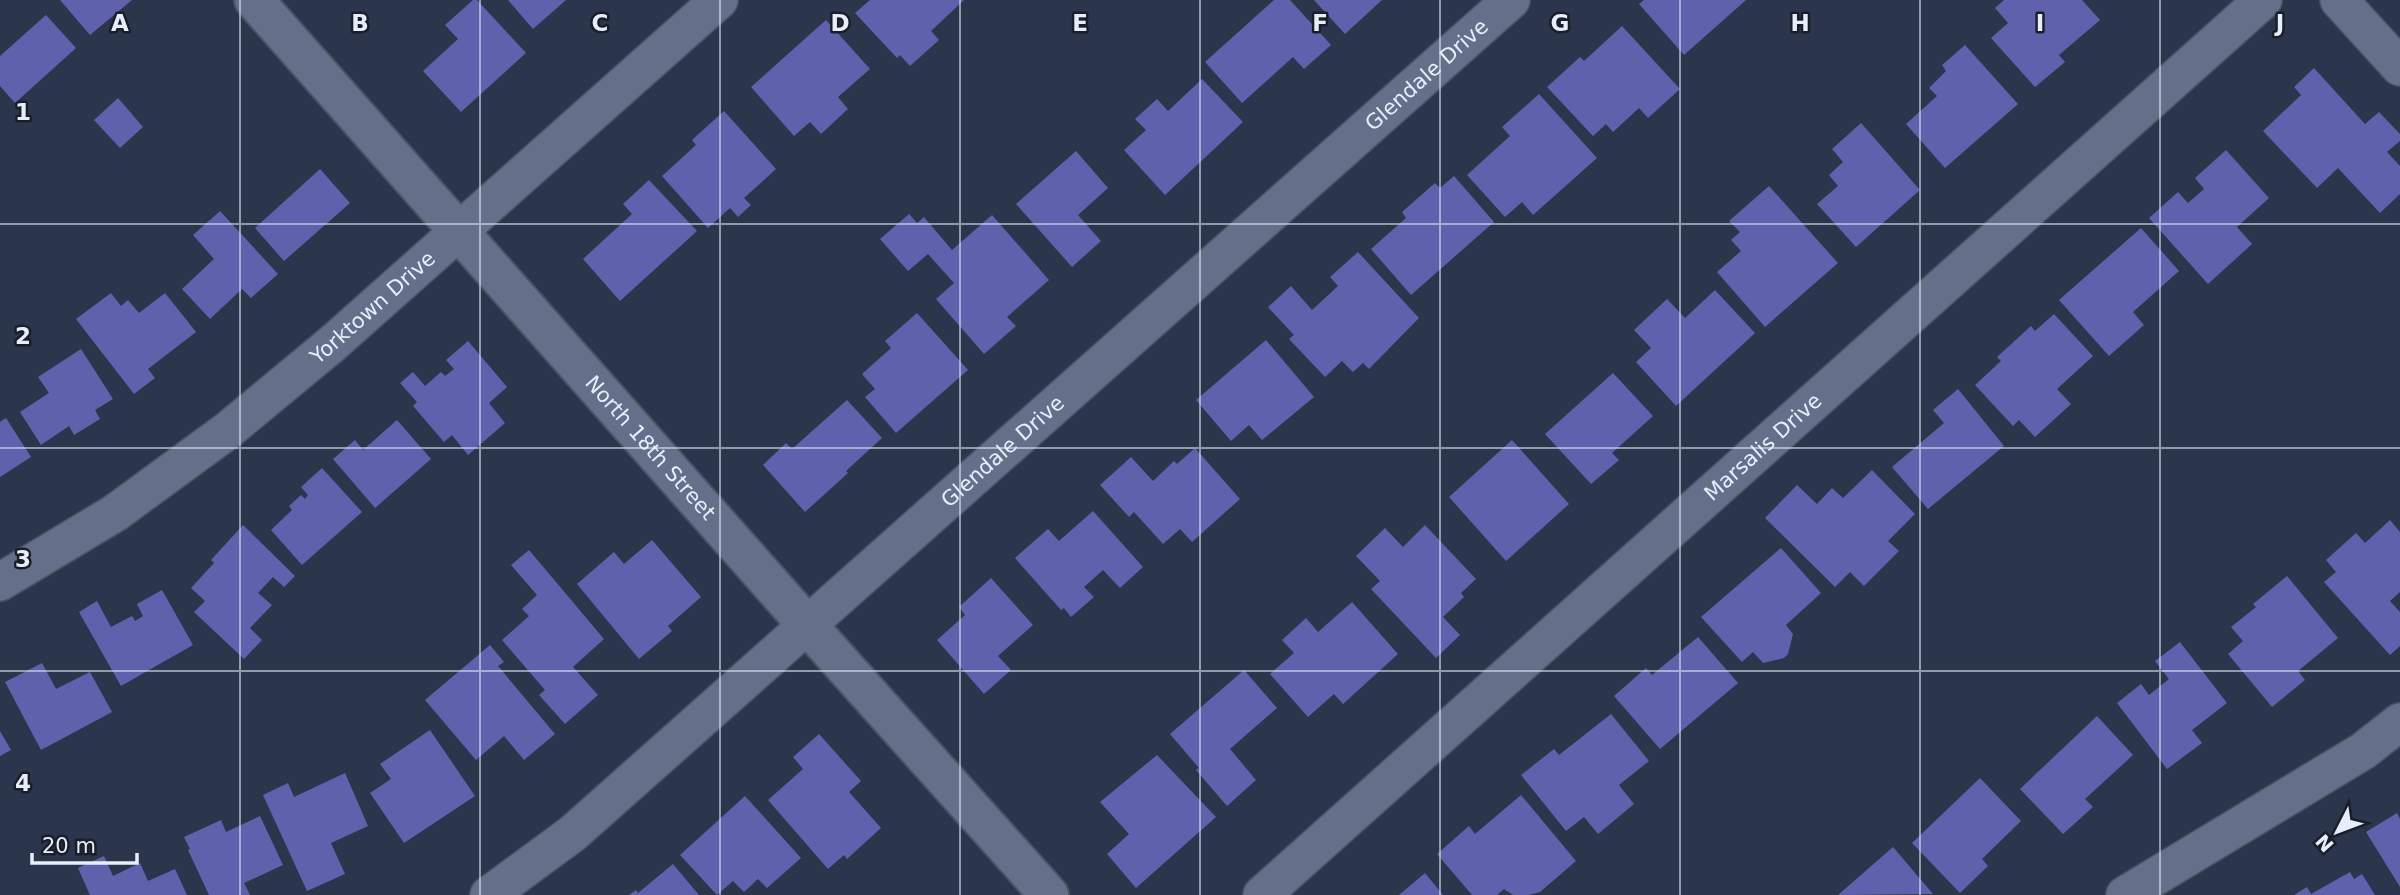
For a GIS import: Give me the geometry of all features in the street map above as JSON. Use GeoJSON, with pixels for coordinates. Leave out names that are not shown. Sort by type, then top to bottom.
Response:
{"type":"FeatureCollection","features":[{"type":"Feature","properties":{"kind":"street","name":"North 18th Street"},"geometry":{"type":"LineString","coordinates":[[254,0],[807,626],[1049,895]]}},
{"type":"Feature","properties":{"kind":"street","name":"Yorktown Drive"},"geometry":{"type":"LineString","coordinates":[[0,582],[115,513],[227,431],[332,344],[719,0]]}},
{"type":"Feature","properties":{"kind":"street","name":"Glendale Drive"},"geometry":{"type":"LineString","coordinates":[[489,895],[572,834],[1511,0]]}},
{"type":"Feature","properties":{"kind":"street","name":"Marsalis Drive"},"geometry":{"type":"LineString","coordinates":[[1262,895],[2263,0]]}},
{"type":"Feature","properties":{"kind":"street"},"geometry":{"type":"LineString","coordinates":[[2339,0],[2400,67]]}},
{"type":"Feature","properties":{"kind":"street"},"geometry":{"type":"LineString","coordinates":[[2124,895],[2363,751],[2400,722]]}},
{"type":"Feature","properties":{"kind":"building"},"geometry":{"type":"Polygon","coordinates":[[[60,0],[132,0],[90,35],[60,0]]]}},
{"type":"Feature","properties":{"kind":"building"},"geometry":{"type":"Polygon","coordinates":[[[473,0],[477,0],[526,53],[461,112],[423,71],[458,39],[445,25],[473,0]]]}},
{"type":"Feature","properties":{"kind":"building"},"geometry":{"type":"Polygon","coordinates":[[[508,0],[566,0],[533,29],[508,0]]]}},
{"type":"Feature","properties":{"kind":"building"},"geometry":{"type":"Polygon","coordinates":[[[870,0],[964,0],[931,31],[939,40],[910,66],[900,55],[897,58],[855,13],[870,0]]]}},
{"type":"Feature","properties":{"kind":"building"},"geometry":{"type":"Polygon","coordinates":[[[1274,0],[1290,0],[1331,45],[1304,69],[1293,57],[1242,103],[1205,62],[1274,0]]]}},
{"type":"Feature","properties":{"kind":"building"},"geometry":{"type":"Polygon","coordinates":[[[1314,0],[1382,0],[1345,34],[1314,0]]]}},
{"type":"Feature","properties":{"kind":"building"},"geometry":{"type":"Polygon","coordinates":[[[1644,0],[1746,0],[1684,55],[1639,4],[1644,0]]]}},
{"type":"Feature","properties":{"kind":"building"},"geometry":{"type":"Polygon","coordinates":[[[2004,0],[2082,0],[2100,20],[2059,55],[2065,62],[2035,87],[1991,38],[2008,23],[1995,8],[2004,0]]]}},
{"type":"Feature","properties":{"kind":"building"},"geometry":{"type":"Polygon","coordinates":[[[46,15],[76,48],[15,103],[0,86],[0,56],[46,15]]]}},
{"type":"Feature","properties":{"kind":"building"},"geometry":{"type":"Polygon","coordinates":[[[826,20],[870,69],[838,97],[848,109],[821,134],[810,122],[794,136],[751,87],[826,20]]]}},
{"type":"Feature","properties":{"kind":"building"},"geometry":{"type":"Polygon","coordinates":[[[1622,26],[1680,89],[1648,118],[1639,108],[1613,132],[1606,124],[1593,136],[1547,87],[1580,57],[1584,61],[1622,26]]]}},
{"type":"Feature","properties":{"kind":"building"},"geometry":{"type":"Polygon","coordinates":[[[1965,45],[2018,104],[1945,168],[1906,124],[1937,96],[1929,88],[1946,71],[1942,65],[1965,45]]]}},
{"type":"Feature","properties":{"kind":"building"},"geometry":{"type":"Polygon","coordinates":[[[2314,68],[2365,124],[2379,112],[2400,134],[2400,141],[2387,152],[2400,166],[2400,194],[2380,213],[2338,168],[2317,188],[2263,131],[2301,95],[2294,87],[2314,68]]]}},
{"type":"Feature","properties":{"kind":"building"},"geometry":{"type":"Polygon","coordinates":[[[1202,79],[1243,122],[1165,195],[1124,150],[1146,130],[1135,119],[1157,99],[1168,111],[1202,79]]]}},
{"type":"Feature","properties":{"kind":"building"},"geometry":{"type":"Polygon","coordinates":[[[1539,94],[1597,158],[1533,215],[1522,202],[1505,217],[1467,175],[1510,136],[1502,127],[1539,94]]]}},
{"type":"Feature","properties":{"kind":"building"},"geometry":{"type":"Polygon","coordinates":[[[118,98],[143,127],[120,148],[94,120],[118,98]]]}},
{"type":"Feature","properties":{"kind":"building"},"geometry":{"type":"Polygon","coordinates":[[[724,111],[776,169],[744,198],[751,205],[738,217],[730,208],[708,228],[662,176],[696,145],[692,140],[724,111]]]}},
{"type":"Feature","properties":{"kind":"building"},"geometry":{"type":"Polygon","coordinates":[[[1861,123],[1920,190],[1856,247],[1817,204],[1838,186],[1829,175],[1843,162],[1832,149],[1861,123]]]}},
{"type":"Feature","properties":{"kind":"building"},"geometry":{"type":"Polygon","coordinates":[[[2226,150],[2269,198],[2237,227],[2252,244],[2208,284],[2149,218],[2178,192],[2188,203],[2204,189],[2195,178],[2226,150]]]}},
{"type":"Feature","properties":{"kind":"building"},"geometry":{"type":"Polygon","coordinates":[[[1076,151],[1108,188],[1078,215],[1101,241],[1072,267],[1016,204],[1076,151]]]}},
{"type":"Feature","properties":{"kind":"building"},"geometry":{"type":"Polygon","coordinates":[[[320,169],[350,203],[284,261],[255,228],[320,169]]]}},
{"type":"Feature","properties":{"kind":"building"},"geometry":{"type":"Polygon","coordinates":[[[1454,176],[1494,222],[1411,295],[1371,249],[1406,218],[1402,212],[1435,183],[1440,188],[1454,176]]]}},
{"type":"Feature","properties":{"kind":"building"},"geometry":{"type":"Polygon","coordinates":[[[649,180],[697,231],[620,301],[583,259],[632,214],[623,204],[649,180]]]}},
{"type":"Feature","properties":{"kind":"building"},"geometry":{"type":"Polygon","coordinates":[[[1769,186],[1838,263],[1765,327],[1717,272],[1741,251],[1731,240],[1740,232],[1729,221],[1769,186]]]}},
{"type":"Feature","properties":{"kind":"building"},"geometry":{"type":"Polygon","coordinates":[[[220,211],[278,274],[251,298],[242,289],[210,319],[182,289],[214,259],[193,235],[220,211]]]}},
{"type":"Feature","properties":{"kind":"building"},"geometry":{"type":"Polygon","coordinates":[[[909,214],[917,223],[924,217],[952,250],[992,215],[1049,280],[1007,317],[1016,326],[984,354],[936,299],[954,283],[928,254],[908,271],[880,239],[909,214]]]}},
{"type":"Feature","properties":{"kind":"building"},"geometry":{"type":"Polygon","coordinates":[[[2141,228],[2179,271],[2133,312],[2144,325],[2109,356],[2059,300],[2141,228]]]}},
{"type":"Feature","properties":{"kind":"building"},"geometry":{"type":"Polygon","coordinates":[[[1358,252],[1419,318],[1369,369],[1363,363],[1353,372],[1342,361],[1325,377],[1289,339],[1294,335],[1268,307],[1291,286],[1312,310],[1338,286],[1330,277],[1358,252]]]}},
{"type":"Feature","properties":{"kind":"building"},"geometry":{"type":"Polygon","coordinates":[[[1715,290],[1755,333],[1676,406],[1636,362],[1651,348],[1634,330],[1667,299],[1685,318],[1715,290]]]}},
{"type":"Feature","properties":{"kind":"building"},"geometry":{"type":"Polygon","coordinates":[[[111,293],[121,306],[128,300],[139,313],[165,293],[196,332],[148,369],[155,378],[134,394],[76,319],[111,293]]]}},
{"type":"Feature","properties":{"kind":"building"},"geometry":{"type":"Polygon","coordinates":[[[917,313],[968,370],[896,433],[865,397],[875,389],[862,374],[891,348],[885,341],[917,313]]]}},
{"type":"Feature","properties":{"kind":"building"},"geometry":{"type":"Polygon","coordinates":[[[2054,314],[2093,356],[2057,389],[2071,404],[2035,437],[2019,420],[2013,426],[1975,385],[2001,361],[1997,357],[2031,326],[2035,331],[2054,314]]]}},
{"type":"Feature","properties":{"kind":"building"},"geometry":{"type":"Polygon","coordinates":[[[1266,340],[1314,397],[1262,440],[1249,425],[1231,441],[1196,400],[1266,340]]]}},
{"type":"Feature","properties":{"kind":"building"},"geometry":{"type":"Polygon","coordinates":[[[468,341],[507,387],[489,403],[505,423],[468,455],[452,435],[444,442],[413,406],[417,402],[400,383],[413,372],[425,386],[441,372],[445,376],[454,369],[446,360],[468,341]]]}},
{"type":"Feature","properties":{"kind":"building"},"geometry":{"type":"Polygon","coordinates":[[[81,349],[113,399],[95,410],[100,419],[74,435],[69,426],[41,445],[20,412],[49,393],[38,377],[81,349]]]}},
{"type":"Feature","properties":{"kind":"building"},"geometry":{"type":"Polygon","coordinates":[[[1613,373],[1653,416],[1612,453],[1619,460],[1591,484],[1545,434],[1613,373]]]}},
{"type":"Feature","properties":{"kind":"building"},"geometry":{"type":"Polygon","coordinates":[[[1958,389],[2004,446],[1928,509],[1892,467],[1944,423],[1933,410],[1958,389]]]}},
{"type":"Feature","properties":{"kind":"building"},"geometry":{"type":"Polygon","coordinates":[[[847,400],[882,438],[805,512],[763,465],[786,443],[792,449],[847,400]]]}},
{"type":"Feature","properties":{"kind":"building"},"geometry":{"type":"Polygon","coordinates":[[[6,418],[31,457],[0,477],[0,422],[6,418]]]}},
{"type":"Feature","properties":{"kind":"building"},"geometry":{"type":"Polygon","coordinates":[[[397,420],[431,459],[375,508],[333,459],[355,440],[363,450],[397,420]]]}},
{"type":"Feature","properties":{"kind":"building"},"geometry":{"type":"Polygon","coordinates":[[[1512,440],[1569,504],[1506,561],[1449,497],[1512,440]]]}},
{"type":"Feature","properties":{"kind":"building"},"geometry":{"type":"Polygon","coordinates":[[[1195,448],[1240,499],[1192,542],[1180,529],[1163,544],[1134,512],[1129,517],[1100,485],[1131,457],[1153,481],[1174,461],[1177,464],[1195,448]]]}},
{"type":"Feature","properties":{"kind":"building"},"geometry":{"type":"Polygon","coordinates":[[[322,468],[362,512],[302,565],[271,530],[292,510],[289,506],[301,495],[305,499],[308,495],[301,487],[322,468]]]}},
{"type":"Feature","properties":{"kind":"building"},"geometry":{"type":"Polygon","coordinates":[[[1872,470],[1915,514],[1888,541],[1899,551],[1864,586],[1850,572],[1835,587],[1765,518],[1797,485],[1817,504],[1832,488],[1843,498],[1872,470]]]}},
{"type":"Feature","properties":{"kind":"building"},"geometry":{"type":"Polygon","coordinates":[[[1093,511],[1143,567],[1120,588],[1103,570],[1084,587],[1094,597],[1071,617],[1064,608],[1061,610],[1015,558],[1048,529],[1059,541],[1093,511]]]}},
{"type":"Feature","properties":{"kind":"building"},"geometry":{"type":"Polygon","coordinates":[[[2390,520],[2400,532],[2400,592],[2390,601],[2400,612],[2400,646],[2390,655],[2324,582],[2336,572],[2326,560],[2356,533],[2365,543],[2390,520]]]}},
{"type":"Feature","properties":{"kind":"building"},"geometry":{"type":"Polygon","coordinates":[[[243,525],[295,576],[284,587],[273,577],[258,593],[272,605],[250,628],[262,640],[244,659],[194,612],[205,601],[191,588],[214,563],[211,560],[243,525]]]}},
{"type":"Feature","properties":{"kind":"building"},"geometry":{"type":"Polygon","coordinates":[[[1425,525],[1476,579],[1461,593],[1464,597],[1443,617],[1460,635],[1436,658],[1371,589],[1380,581],[1356,556],[1385,528],[1403,547],[1425,525]]]}},
{"type":"Feature","properties":{"kind":"building"},"geometry":{"type":"Polygon","coordinates":[[[652,540],[701,597],[668,626],[672,631],[639,659],[577,584],[614,552],[624,564],[652,540]]]}},
{"type":"Feature","properties":{"kind":"building"},"geometry":{"type":"Polygon","coordinates":[[[1781,548],[1821,593],[1786,625],[1793,634],[1788,654],[1784,658],[1763,663],[1753,652],[1742,662],[1701,617],[1781,548]]]}},
{"type":"Feature","properties":{"kind":"building"},"geometry":{"type":"Polygon","coordinates":[[[529,550],[604,639],[573,667],[598,695],[565,724],[539,695],[545,690],[502,640],[529,616],[522,609],[537,595],[511,565],[529,550]]]}},
{"type":"Feature","properties":{"kind":"building"},"geometry":{"type":"Polygon","coordinates":[[[2287,576],[2338,638],[2298,671],[2305,680],[2272,707],[2228,654],[2243,641],[2231,627],[2256,607],[2253,604],[2287,576]]]}},
{"type":"Feature","properties":{"kind":"building"},"geometry":{"type":"Polygon","coordinates":[[[991,578],[1033,625],[998,656],[1011,670],[984,694],[937,640],[965,615],[959,607],[991,578]]]}},
{"type":"Feature","properties":{"kind":"building"},"geometry":{"type":"Polygon","coordinates":[[[162,590],[193,645],[121,686],[79,612],[97,601],[111,627],[132,616],[135,621],[143,616],[137,604],[162,590]]]}},
{"type":"Feature","properties":{"kind":"building"},"geometry":{"type":"Polygon","coordinates":[[[1352,602],[1398,654],[1343,704],[1334,694],[1308,717],[1270,674],[1294,653],[1282,640],[1306,618],[1318,632],[1352,602]]]}},
{"type":"Feature","properties":{"kind":"building"},"geometry":{"type":"Polygon","coordinates":[[[1698,637],[1738,683],[1660,749],[1614,696],[1646,668],[1652,675],[1698,637]]]}},
{"type":"Feature","properties":{"kind":"building"},"geometry":{"type":"Polygon","coordinates":[[[2180,642],[2227,703],[2192,730],[2202,743],[2167,769],[2117,703],[2141,684],[2149,695],[2169,679],[2155,661],[2180,642]]]}},
{"type":"Feature","properties":{"kind":"building"},"geometry":{"type":"Polygon","coordinates":[[[490,645],[504,662],[498,666],[555,734],[524,760],[504,736],[476,760],[425,700],[490,645]]]}},
{"type":"Feature","properties":{"kind":"building"},"geometry":{"type":"Polygon","coordinates":[[[42,663],[56,689],[90,672],[112,712],[41,750],[5,682],[42,663]]]}},
{"type":"Feature","properties":{"kind":"building"},"geometry":{"type":"Polygon","coordinates":[[[1244,670],[1277,708],[1230,749],[1256,780],[1227,806],[1170,734],[1244,670]]]}},
{"type":"Feature","properties":{"kind":"building"},"geometry":{"type":"Polygon","coordinates":[[[1611,714],[1649,761],[1619,785],[1634,804],[1598,834],[1584,817],[1566,831],[1521,775],[1554,749],[1559,755],[1611,714]]]}},
{"type":"Feature","properties":{"kind":"building"},"geometry":{"type":"Polygon","coordinates":[[[2097,716],[2133,755],[2085,799],[2093,807],[2063,834],[2020,789],[2097,716]]]}},
{"type":"Feature","properties":{"kind":"building"},"geometry":{"type":"Polygon","coordinates":[[[430,730],[475,796],[404,843],[370,793],[391,779],[380,764],[430,730]]]}},
{"type":"Feature","properties":{"kind":"building"},"geometry":{"type":"Polygon","coordinates":[[[0,731],[11,750],[0,756],[0,731]]]}},
{"type":"Feature","properties":{"kind":"building"},"geometry":{"type":"Polygon","coordinates":[[[819,734],[861,781],[849,792],[881,828],[847,859],[844,855],[828,869],[768,800],[803,769],[793,757],[819,734]]]}},
{"type":"Feature","properties":{"kind":"building"},"geometry":{"type":"Polygon","coordinates":[[[1157,755],[1216,817],[1136,888],[1107,854],[1129,834],[1100,802],[1157,755]]]}},
{"type":"Feature","properties":{"kind":"building"},"geometry":{"type":"Polygon","coordinates":[[[345,773],[368,826],[331,843],[345,874],[307,891],[263,795],[288,783],[294,797],[345,773]]]}},
{"type":"Feature","properties":{"kind":"building"},"geometry":{"type":"Polygon","coordinates":[[[1980,778],[2021,821],[1982,859],[1988,866],[1960,893],[1912,843],[1980,778]]]}},
{"type":"Feature","properties":{"kind":"building"},"geometry":{"type":"Polygon","coordinates":[[[1521,795],[1576,861],[1540,892],[1513,895],[1504,889],[1497,895],[1472,895],[1437,854],[1469,826],[1475,834],[1521,795]]]}},
{"type":"Feature","properties":{"kind":"building"},"geometry":{"type":"Polygon","coordinates":[[[745,796],[801,858],[767,888],[758,879],[744,892],[733,881],[717,895],[680,855],[745,796]]]}},
{"type":"Feature","properties":{"kind":"building"},"geometry":{"type":"Polygon","coordinates":[[[2397,813],[2400,819],[2400,887],[2366,832],[2397,813]]]}},
{"type":"Feature","properties":{"kind":"building"},"geometry":{"type":"Polygon","coordinates":[[[260,816],[283,865],[244,883],[250,895],[209,895],[184,837],[221,820],[226,832],[260,816]]]}},
{"type":"Feature","properties":{"kind":"building"},"geometry":{"type":"Polygon","coordinates":[[[1893,847],[1933,894],[1838,895],[1893,847]]]}},
{"type":"Feature","properties":{"kind":"building"},"geometry":{"type":"Polygon","coordinates":[[[104,856],[113,876],[140,863],[148,881],[175,869],[187,895],[90,895],[78,868],[104,856]]]}},
{"type":"Feature","properties":{"kind":"building"},"geometry":{"type":"Polygon","coordinates":[[[673,864],[699,895],[629,895],[636,890],[638,893],[673,864]]]}},
{"type":"Feature","properties":{"kind":"building"},"geometry":{"type":"Polygon","coordinates":[[[2350,872],[2354,879],[2362,874],[2375,895],[2294,895],[2307,887],[2311,894],[2350,872]]]}},
{"type":"Feature","properties":{"kind":"building"},"geometry":{"type":"Polygon","coordinates":[[[1425,873],[1443,895],[1399,895],[1425,873]]]}}]}
